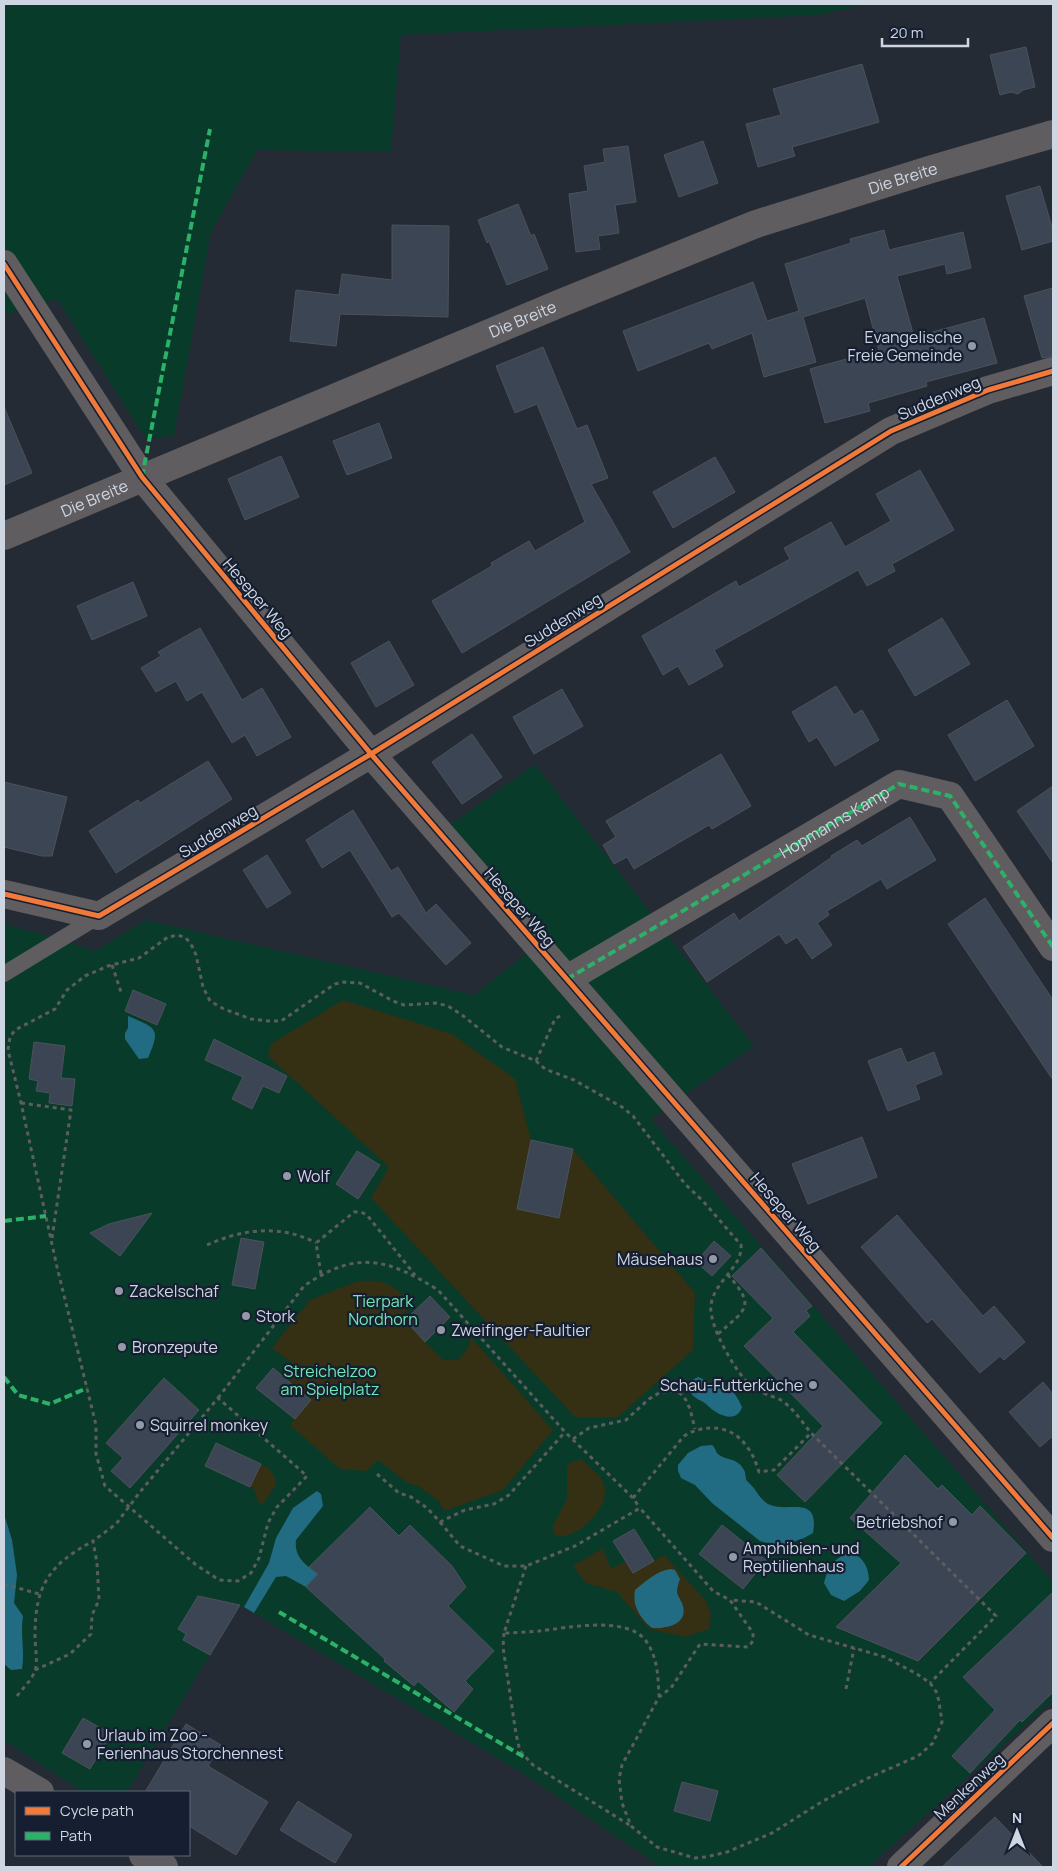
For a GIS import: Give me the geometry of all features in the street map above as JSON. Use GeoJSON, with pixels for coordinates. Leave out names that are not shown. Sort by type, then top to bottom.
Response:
{"type":"FeatureCollection","features":[{"type":"Feature","properties":{"kind":"street","name":"Die Breite"},"geometry":{"type":"LineString","coordinates":[[4,536],[142,477],[756,224],[932,169],[1053,134]]}},
{"type":"Feature","properties":{"kind":"street","name":"Heseper Weg"},"geometry":{"type":"LineString","coordinates":[[4,264],[142,477],[371,754],[1053,1538]]}},
{"type":"Feature","properties":{"kind":"street","name":"Suddenweg"},"geometry":{"type":"LineString","coordinates":[[98,916],[371,754],[891,431],[988,390],[1053,371]]}},
{"type":"Feature","properties":{"kind":"street","name":"Hopmanns Kamp"},"geometry":{"type":"LineString","coordinates":[[567,979],[899,784],[950,796],[1053,948]]}},
{"type":"Feature","properties":{"kind":"street"},"geometry":{"type":"LineString","coordinates":[[4,894],[98,916]]}},
{"type":"Feature","properties":{"kind":"street","name":"Menkenweg"},"geometry":{"type":"LineString","coordinates":[[901,1867],[1053,1723]]}},
{"type":"Feature","properties":{"kind":"street"},"geometry":{"type":"LineString","coordinates":[[4,1771],[38,1791]]}},
{"type":"Feature","properties":{"kind":"street"},"geometry":{"type":"LineString","coordinates":[[145,1856],[164,1867]]}},
{"type":"Feature","properties":{"kind":"lane"},"geometry":{"type":"LineString","coordinates":[[4,974],[98,916]]}},
{"type":"Feature","properties":{"kind":"path"},"geometry":{"type":"LineString","coordinates":[[218,1398],[307,1476],[277,1507],[268,1523],[259,1558],[251,1572],[238,1581],[219,1580],[196,1564],[105,1486],[96,1454],[96,1425],[51,1240],[8,1050],[10,1037],[15,1030],[56,1009],[67,990],[85,976],[112,965],[139,958],[168,937],[178,935],[186,938],[192,946],[196,955],[202,988],[210,1001],[224,1010],[250,1019],[269,1022],[281,1020],[335,984],[344,982],[360,983],[404,1005],[436,1003],[448,1006],[502,1047],[536,1061],[545,1069],[574,1080],[622,1107],[633,1116],[685,1184],[703,1201],[741,1245],[742,1252],[712,1296],[710,1308],[718,1334],[730,1359],[750,1385],[764,1394],[780,1400],[795,1413],[811,1433],[996,1616],[930,1683]]}},
{"type":"Feature","properties":{"kind":"path"},"geometry":{"type":"LineString","coordinates":[[112,965],[120,992]]}},
{"type":"Feature","properties":{"kind":"path"},"geometry":{"type":"LineString","coordinates":[[536,1061],[555,1019],[586,1001]]}},
{"type":"Feature","properties":{"kind":"path"},"geometry":{"type":"LineString","coordinates":[[21,1103],[71,1110],[51,1240]]}},
{"type":"Feature","properties":{"kind":"path"},"geometry":{"type":"LineString","coordinates":[[316,1243],[354,1212],[361,1212],[367,1215],[416,1276]]}},
{"type":"Feature","properties":{"kind":"path"},"geometry":{"type":"LineString","coordinates":[[207,1245],[237,1233],[255,1231],[282,1231],[304,1237],[316,1243]]}},
{"type":"Feature","properties":{"kind":"path"},"geometry":{"type":"LineString","coordinates":[[316,1243],[321,1274]]}},
{"type":"Feature","properties":{"kind":"path"},"geometry":{"type":"LineString","coordinates":[[16,1696],[29,1681],[35,1670],[35,1628],[39,1594],[47,1578],[70,1553],[93,1541],[116,1524],[218,1398],[304,1286],[321,1274],[342,1265],[367,1262],[387,1264],[416,1276],[438,1290],[565,1432],[633,1498],[713,1591],[730,1600],[756,1602],[809,1635],[885,1657],[930,1683],[936,1693],[942,1714],[942,1722],[937,1737],[926,1751],[823,1801],[772,1833],[727,1852],[695,1858],[656,1847],[631,1826],[533,1765],[524,1758],[520,1751],[503,1647],[504,1633],[526,1566]]}},
{"type":"Feature","properties":{"kind":"path"},"geometry":{"type":"LineString","coordinates":[[718,1334],[742,1313],[745,1304],[741,1290],[727,1274]]}},
{"type":"Feature","properties":{"kind":"path"},"geometry":{"type":"LineString","coordinates":[[573,1439],[588,1428],[626,1420],[658,1393],[671,1391],[680,1393],[686,1400],[696,1429]]}},
{"type":"Feature","properties":{"kind":"path"},"geometry":{"type":"LineString","coordinates":[[633,1498],[684,1436],[696,1429],[709,1427],[725,1429],[736,1435],[746,1445],[759,1472],[774,1470],[811,1433]]}},
{"type":"Feature","properties":{"kind":"path"},"geometry":{"type":"LineString","coordinates":[[440,1522],[465,1510],[494,1504],[510,1495],[565,1432]]}},
{"type":"Feature","properties":{"kind":"path"},"geometry":{"type":"LineString","coordinates":[[377,1474],[399,1493],[411,1497],[427,1508],[460,1546],[504,1566],[526,1566],[575,1546],[640,1508]]}},
{"type":"Feature","properties":{"kind":"path"},"geometry":{"type":"LineString","coordinates":[[35,1670],[70,1654],[91,1634],[92,1615],[99,1600],[97,1563],[93,1541]]}},
{"type":"Feature","properties":{"kind":"path"},"geometry":{"type":"LineString","coordinates":[[4,1584],[39,1594]]}},
{"type":"Feature","properties":{"kind":"path"},"geometry":{"type":"LineString","coordinates":[[631,1826],[622,1803],[619,1778],[622,1765],[658,1697],[671,1688],[700,1644],[748,1647],[754,1640],[753,1633],[730,1600]]}},
{"type":"Feature","properties":{"kind":"path"},"geometry":{"type":"LineString","coordinates":[[504,1633],[586,1625],[610,1625],[629,1630],[645,1640],[654,1656],[658,1671],[658,1697]]}},
{"type":"Feature","properties":{"kind":"path"},"geometry":{"type":"LineString","coordinates":[[846,1689],[854,1648]]}},
{"type":"Feature","properties":{"kind":"green space"},"geometry":{"type":"Polygon","coordinates":[[[4,4],[868,4],[819,15],[401,35],[391,152],[257,150],[211,232],[174,436],[146,439],[57,299],[4,315],[4,4]]]}},
{"type":"Feature","properties":{"kind":"green space","name":"Tierpark Nordhorn"},"geometry":{"type":"Polygon","coordinates":[[[535,764],[754,1046],[651,1119],[1053,1582],[1053,1700],[868,1867],[661,1867],[524,1774],[240,1605],[128,1791],[81,1791],[4,1740],[4,924],[95,951],[146,920],[474,995],[546,938],[450,825],[535,764]]]}},
{"type":"Feature","properties":{"kind":"sand"},"geometry":{"type":"Polygon","coordinates":[[[343,1000],[452,1034],[515,1079],[531,1140],[517,1209],[559,1218],[573,1149],[695,1293],[693,1350],[618,1417],[576,1418],[371,1198],[389,1167],[268,1056],[271,1044],[343,1000]]]}},
{"type":"Feature","properties":{"kind":"sand"},"geometry":{"type":"Polygon","coordinates":[[[358,1281],[377,1281],[389,1285],[413,1304],[401,1317],[443,1360],[458,1360],[468,1348],[470,1336],[553,1430],[503,1490],[444,1511],[439,1501],[418,1486],[408,1483],[378,1460],[366,1471],[340,1469],[290,1425],[311,1400],[287,1379],[297,1367],[272,1348],[310,1300],[358,1281]]]}},
{"type":"Feature","properties":{"kind":"sand"},"geometry":{"type":"Polygon","coordinates":[[[581,1459],[603,1482],[605,1491],[603,1501],[599,1510],[583,1527],[565,1536],[556,1536],[553,1533],[553,1526],[567,1499],[567,1467],[570,1463],[581,1459]]]}},
{"type":"Feature","properties":{"kind":"sand"},"geometry":{"type":"Polygon","coordinates":[[[261,1464],[272,1472],[276,1485],[262,1505],[258,1501],[253,1487],[250,1487],[261,1464]]]}},
{"type":"Feature","properties":{"kind":"sand"},"geometry":{"type":"Polygon","coordinates":[[[603,1548],[611,1568],[626,1562],[633,1573],[664,1555],[706,1601],[711,1615],[709,1629],[686,1637],[649,1629],[617,1592],[586,1583],[573,1566],[603,1548]]]}},
{"type":"Feature","properties":{"kind":"water"},"geometry":{"type":"Polygon","coordinates":[[[128,1016],[150,1026],[155,1034],[155,1040],[148,1058],[139,1059],[125,1039],[125,1033],[128,1028],[128,1016]]]}},
{"type":"Feature","properties":{"kind":"water"},"geometry":{"type":"Polygon","coordinates":[[[698,1377],[710,1383],[724,1385],[731,1389],[742,1407],[739,1412],[731,1417],[720,1414],[694,1397],[690,1392],[690,1384],[691,1381],[698,1377]]]}},
{"type":"Feature","properties":{"kind":"water"},"geometry":{"type":"Polygon","coordinates":[[[712,1445],[718,1454],[735,1461],[741,1466],[745,1471],[747,1481],[768,1504],[807,1509],[814,1521],[813,1533],[784,1545],[774,1545],[760,1541],[712,1503],[695,1485],[681,1478],[678,1465],[688,1453],[701,1446],[712,1445]]]}},
{"type":"Feature","properties":{"kind":"water"},"geometry":{"type":"Polygon","coordinates":[[[317,1491],[321,1494],[323,1506],[296,1540],[296,1546],[301,1560],[318,1574],[306,1587],[286,1576],[276,1577],[254,1613],[244,1607],[269,1563],[276,1538],[293,1508],[317,1491]]]}},
{"type":"Feature","properties":{"kind":"water"},"geometry":{"type":"Polygon","coordinates":[[[4,1514],[12,1540],[17,1575],[14,1603],[23,1616],[22,1669],[11,1670],[4,1664],[4,1514]]]}},
{"type":"Feature","properties":{"kind":"water"},"geometry":{"type":"Polygon","coordinates":[[[853,1552],[865,1564],[869,1580],[860,1591],[844,1601],[831,1595],[824,1583],[830,1567],[837,1559],[853,1552]]]}},
{"type":"Feature","properties":{"kind":"water"},"geometry":{"type":"Polygon","coordinates":[[[671,1569],[675,1570],[680,1579],[677,1591],[684,1612],[679,1622],[674,1625],[652,1628],[638,1611],[634,1596],[635,1590],[656,1574],[671,1569]]]}},
{"type":"Feature","properties":{"kind":"building"},"geometry":{"type":"Polygon","coordinates":[[[1026,47],[1035,87],[1023,90],[1018,94],[1011,92],[1000,95],[990,55],[1026,47]]]}},
{"type":"Feature","properties":{"kind":"building"},"geometry":{"type":"Polygon","coordinates":[[[862,64],[879,122],[792,147],[795,156],[758,167],[746,124],[781,115],[773,89],[862,64]]]}},
{"type":"Feature","properties":{"kind":"building"},"geometry":{"type":"Polygon","coordinates":[[[703,141],[718,183],[679,197],[664,155],[703,141]]]}},
{"type":"Feature","properties":{"kind":"building"},"geometry":{"type":"Polygon","coordinates":[[[628,146],[636,202],[615,205],[619,233],[598,236],[600,249],[576,252],[569,194],[588,191],[584,166],[605,162],[603,149],[628,146]]]}},
{"type":"Feature","properties":{"kind":"building"},"geometry":{"type":"Polygon","coordinates":[[[1040,186],[1053,231],[1053,241],[1022,250],[1006,196],[1040,186]]]}},
{"type":"Feature","properties":{"kind":"building"},"geometry":{"type":"Polygon","coordinates":[[[518,204],[531,236],[534,234],[548,269],[507,285],[478,220],[518,204]]]}},
{"type":"Feature","properties":{"kind":"building"},"geometry":{"type":"Polygon","coordinates":[[[392,225],[449,226],[448,317],[340,314],[336,346],[290,341],[296,290],[339,295],[342,274],[392,280],[392,225]]]}},
{"type":"Feature","properties":{"kind":"building"},"geometry":{"type":"Polygon","coordinates":[[[884,230],[889,250],[963,232],[971,268],[947,274],[945,264],[897,276],[914,337],[984,318],[997,363],[926,382],[927,386],[868,403],[870,411],[825,423],[810,369],[879,350],[865,298],[803,317],[816,362],[764,377],[752,333],[712,349],[709,343],[638,371],[623,331],[753,282],[767,321],[799,311],[785,264],[851,243],[850,239],[884,230]]]}},
{"type":"Feature","properties":{"kind":"building"},"geometry":{"type":"Polygon","coordinates":[[[1053,288],[1053,356],[1042,358],[1024,296],[1053,288]]]}},
{"type":"Feature","properties":{"kind":"building"},"geometry":{"type":"Polygon","coordinates":[[[543,347],[577,429],[587,425],[608,478],[591,484],[630,552],[462,653],[432,601],[492,566],[491,563],[529,541],[535,551],[585,522],[537,404],[515,413],[496,366],[543,347]]]}},
{"type":"Feature","properties":{"kind":"building"},"geometry":{"type":"Polygon","coordinates":[[[4,407],[32,473],[4,485],[4,407]]]}},
{"type":"Feature","properties":{"kind":"building"},"geometry":{"type":"Polygon","coordinates":[[[379,423],[392,458],[347,475],[333,441],[379,423]]]}},
{"type":"Feature","properties":{"kind":"building"},"geometry":{"type":"Polygon","coordinates":[[[281,456],[299,497],[245,520],[228,479],[281,456]]]}},
{"type":"Feature","properties":{"kind":"building"},"geometry":{"type":"Polygon","coordinates":[[[715,457],[735,492],[673,528],[653,492],[715,457]]]}},
{"type":"Feature","properties":{"kind":"building"},"geometry":{"type":"Polygon","coordinates":[[[920,470],[954,530],[892,564],[895,571],[867,586],[858,570],[714,650],[723,666],[689,685],[678,666],[663,675],[642,636],[736,581],[739,587],[790,559],[784,548],[831,522],[845,547],[891,521],[876,494],[920,470]]]}},
{"type":"Feature","properties":{"kind":"building"},"geometry":{"type":"Polygon","coordinates":[[[133,582],[147,616],[92,640],[77,606],[133,582]]]}},
{"type":"Feature","properties":{"kind":"building"},"geometry":{"type":"Polygon","coordinates":[[[942,618],[970,664],[915,696],[888,650],[942,618]]]}},
{"type":"Feature","properties":{"kind":"building"},"geometry":{"type":"Polygon","coordinates":[[[200,628],[242,700],[262,688],[291,737],[257,756],[245,735],[232,743],[202,692],[187,701],[176,681],[156,692],[141,668],[161,656],[158,652],[200,628]]]}},
{"type":"Feature","properties":{"kind":"building"},"geometry":{"type":"Polygon","coordinates":[[[389,641],[414,685],[376,707],[351,663],[389,641]]]}},
{"type":"Feature","properties":{"kind":"building"},"geometry":{"type":"Polygon","coordinates":[[[836,686],[854,715],[862,710],[879,740],[835,766],[817,737],[809,742],[792,712],[836,686]]]}},
{"type":"Feature","properties":{"kind":"building"},"geometry":{"type":"Polygon","coordinates":[[[562,689],[583,726],[534,754],[513,717],[562,689]]]}},
{"type":"Feature","properties":{"kind":"building"},"geometry":{"type":"Polygon","coordinates":[[[1007,700],[1034,746],[975,781],[948,735],[1007,700]]]}},
{"type":"Feature","properties":{"kind":"building"},"geometry":{"type":"Polygon","coordinates":[[[472,734],[502,777],[462,804],[432,762],[472,734]]]}},
{"type":"Feature","properties":{"kind":"building"},"geometry":{"type":"Polygon","coordinates":[[[721,754],[751,806],[712,829],[709,825],[634,869],[627,857],[614,864],[603,845],[616,837],[606,821],[721,754]]]}},
{"type":"Feature","properties":{"kind":"building"},"geometry":{"type":"Polygon","coordinates":[[[208,761],[232,799],[116,873],[89,831],[138,800],[140,803],[208,761]]]}},
{"type":"Feature","properties":{"kind":"building"},"geometry":{"type":"Polygon","coordinates":[[[4,782],[67,797],[52,856],[42,856],[4,847],[4,782]]]}},
{"type":"Feature","properties":{"kind":"building"},"geometry":{"type":"Polygon","coordinates":[[[1053,786],[1053,863],[1017,811],[1053,786]]]}},
{"type":"Feature","properties":{"kind":"building"},"geometry":{"type":"Polygon","coordinates":[[[353,810],[391,871],[398,867],[426,913],[436,904],[471,943],[446,965],[399,913],[392,917],[350,850],[322,868],[306,840],[353,810]]]}},
{"type":"Feature","properties":{"kind":"building"},"geometry":{"type":"Polygon","coordinates":[[[910,817],[936,860],[887,889],[881,879],[827,911],[829,915],[817,923],[832,945],[812,959],[797,937],[786,944],[779,934],[707,982],[683,947],[734,913],[739,921],[831,856],[857,840],[862,846],[910,817]]]}},
{"type":"Feature","properties":{"kind":"building"},"geometry":{"type":"Polygon","coordinates":[[[267,855],[291,893],[267,908],[243,870],[267,855]]]}},
{"type":"Feature","properties":{"kind":"building"},"geometry":{"type":"Polygon","coordinates":[[[985,898],[1053,1000],[1053,1080],[948,924],[985,898]]]}},
{"type":"Feature","properties":{"kind":"building"},"geometry":{"type":"Polygon","coordinates":[[[133,990],[166,1004],[157,1025],[125,1011],[133,990]]]}},
{"type":"Feature","properties":{"kind":"building"},"geometry":{"type":"Polygon","coordinates":[[[214,1039],[287,1076],[279,1093],[263,1086],[252,1109],[232,1099],[243,1077],[205,1060],[214,1039]]]}},
{"type":"Feature","properties":{"kind":"building"},"geometry":{"type":"Polygon","coordinates":[[[34,1042],[65,1046],[61,1078],[75,1079],[72,1106],[49,1103],[50,1093],[36,1091],[38,1081],[29,1079],[34,1042]]]}},
{"type":"Feature","properties":{"kind":"building"},"geometry":{"type":"Polygon","coordinates":[[[901,1048],[907,1063],[934,1052],[942,1074],[915,1085],[920,1099],[888,1111],[868,1061],[901,1048]]]}},
{"type":"Feature","properties":{"kind":"building"},"geometry":{"type":"Polygon","coordinates":[[[862,1137],[877,1177],[808,1204],[792,1164],[862,1137]]]}},
{"type":"Feature","properties":{"kind":"building"},"geometry":{"type":"Polygon","coordinates":[[[531,1140],[573,1149],[559,1218],[517,1209],[531,1140]]]}},
{"type":"Feature","properties":{"kind":"building"},"geometry":{"type":"Polygon","coordinates":[[[357,1151],[380,1165],[358,1199],[336,1184],[357,1151]]]}},
{"type":"Feature","properties":{"kind":"building"},"geometry":{"type":"Polygon","coordinates":[[[152,1213],[120,1256],[90,1233],[109,1224],[152,1213]]]}},
{"type":"Feature","properties":{"kind":"building"},"geometry":{"type":"Polygon","coordinates":[[[897,1215],[983,1316],[994,1306],[1025,1342],[1004,1360],[1000,1356],[980,1373],[932,1319],[927,1323],[861,1247],[897,1215]]]}},
{"type":"Feature","properties":{"kind":"building"},"geometry":{"type":"Polygon","coordinates":[[[241,1238],[264,1242],[255,1289],[232,1285],[241,1238]]]}},
{"type":"Feature","properties":{"kind":"building","name":"Mäusehaus"},"geometry":{"type":"Polygon","coordinates":[[[714,1241],[731,1256],[712,1276],[696,1262],[714,1241]]]}},
{"type":"Feature","properties":{"kind":"building","name":"Schau-Futterküche"},"geometry":{"type":"Polygon","coordinates":[[[761,1248],[812,1306],[806,1311],[810,1316],[793,1332],[882,1423],[805,1502],[777,1475],[823,1426],[744,1346],[773,1318],[732,1276],[761,1248]]]}},
{"type":"Feature","properties":{"kind":"building"},"geometry":{"type":"Polygon","coordinates":[[[430,1296],[450,1317],[425,1342],[405,1320],[430,1296]]]}},
{"type":"Feature","properties":{"kind":"building"},"geometry":{"type":"Polygon","coordinates":[[[273,1368],[311,1400],[295,1419],[256,1388],[273,1368]]]}},
{"type":"Feature","properties":{"kind":"building"},"geometry":{"type":"Polygon","coordinates":[[[164,1378],[199,1410],[130,1488],[111,1471],[123,1458],[106,1443],[164,1378]]]}},
{"type":"Feature","properties":{"kind":"building"},"geometry":{"type":"Polygon","coordinates":[[[1043,1382],[1053,1394],[1053,1436],[1040,1447],[1009,1412],[1043,1382]]]}},
{"type":"Feature","properties":{"kind":"building"},"geometry":{"type":"Polygon","coordinates":[[[216,1443],[261,1464],[250,1487],[205,1466],[216,1443]]]}},
{"type":"Feature","properties":{"kind":"building"},"geometry":{"type":"Polygon","coordinates":[[[905,1455],[938,1489],[942,1485],[972,1515],[980,1506],[1026,1553],[918,1661],[836,1627],[901,1563],[850,1518],[905,1455]]]}},
{"type":"Feature","properties":{"kind":"building"},"geometry":{"type":"Polygon","coordinates":[[[370,1507],[399,1536],[410,1525],[452,1566],[466,1587],[448,1606],[494,1651],[465,1681],[473,1689],[454,1712],[418,1681],[414,1686],[384,1661],[385,1659],[306,1587],[318,1574],[309,1567],[370,1507]]]}},
{"type":"Feature","properties":{"kind":"building","name":"Amphibien- und Reptilienhaus"},"geometry":{"type":"Polygon","coordinates":[[[722,1525],[766,1560],[743,1589],[699,1554],[722,1525]]]}},
{"type":"Feature","properties":{"kind":"building"},"geometry":{"type":"Polygon","coordinates":[[[634,1529],[654,1561],[633,1573],[613,1541],[634,1529]]]}},
{"type":"Feature","properties":{"kind":"building"},"geometry":{"type":"Polygon","coordinates":[[[1053,1592],[1053,1692],[1022,1722],[1020,1720],[970,1773],[952,1756],[995,1710],[963,1677],[1053,1592]]]}},
{"type":"Feature","properties":{"kind":"building"},"geometry":{"type":"Polygon","coordinates":[[[198,1596],[240,1605],[210,1655],[183,1640],[186,1634],[178,1629],[198,1596]]]}},
{"type":"Feature","properties":{"kind":"building","name":"Urlaub im Zoo - Ferienhaus Storchennest"},"geometry":{"type":"Polygon","coordinates":[[[83,1718],[111,1734],[90,1769],[62,1753],[83,1718]]]}},
{"type":"Feature","properties":{"kind":"building"},"geometry":{"type":"Polygon","coordinates":[[[186,1724],[221,1745],[208,1766],[268,1802],[236,1855],[190,1827],[190,1791],[146,1791],[186,1724]]]}},
{"type":"Feature","properties":{"kind":"building"},"geometry":{"type":"Polygon","coordinates":[[[682,1782],[718,1791],[710,1821],[674,1811],[682,1782]]]}},
{"type":"Feature","properties":{"kind":"building"},"geometry":{"type":"Polygon","coordinates":[[[298,1801],[352,1835],[335,1863],[280,1830],[298,1801]]]}},
{"type":"Feature","properties":{"kind":"building"},"geometry":{"type":"Polygon","coordinates":[[[995,1817],[1043,1867],[942,1867],[979,1832],[995,1817]]]}},
{"type":"Feature","properties":{"kind":"marked path"},"geometry":{"type":"LineString","coordinates":[[142,477],[210,129]]}},
{"type":"Feature","properties":{"kind":"marked path"},"geometry":{"type":"LineString","coordinates":[[567,979],[899,784],[950,796],[1053,947]]}},
{"type":"Feature","properties":{"kind":"marked path"},"geometry":{"type":"LineString","coordinates":[[4,1221],[46,1216]]}},
{"type":"Feature","properties":{"kind":"marked path"},"geometry":{"type":"LineString","coordinates":[[4,1377],[18,1395],[50,1404],[87,1388]]}},
{"type":"Feature","properties":{"kind":"marked path"},"geometry":{"type":"LineString","coordinates":[[279,1612],[524,1757]]}},
{"type":"Feature","properties":{"kind":"cycle path"},"geometry":{"type":"LineString","coordinates":[[4,264],[142,477],[371,754],[1053,1538]]}},
{"type":"Feature","properties":{"kind":"cycle path"},"geometry":{"type":"LineString","coordinates":[[4,894],[99,916],[371,754],[891,431],[988,390],[1053,371]]}},
{"type":"Feature","properties":{"kind":"cycle path"},"geometry":{"type":"LineString","coordinates":[[901,1867],[1053,1723]]}},
{"type":"Feature","properties":{"kind":"place","name":"Evangelische Freie Gemeinde"},"geometry":{"type":"Point","coordinates":[972,346]}},
{"type":"Feature","properties":{"kind":"place","name":"Wolf"},"geometry":{"type":"Point","coordinates":[287,1176]}},
{"type":"Feature","properties":{"kind":"place","name":"Mäusehaus"},"geometry":{"type":"Point","coordinates":[713,1259]}},
{"type":"Feature","properties":{"kind":"place","name":"Zackelschaf"},"geometry":{"type":"Point","coordinates":[119,1291]}},
{"type":"Feature","properties":{"kind":"place","name":"Stork"},"geometry":{"type":"Point","coordinates":[246,1316]}},
{"type":"Feature","properties":{"kind":"place","name":"Zweifinger-Faultier"},"geometry":{"type":"Point","coordinates":[441,1330]}},
{"type":"Feature","properties":{"kind":"place","name":"Bronzepute"},"geometry":{"type":"Point","coordinates":[122,1347]}},
{"type":"Feature","properties":{"kind":"place","name":"Schau-Futterküche"},"geometry":{"type":"Point","coordinates":[813,1385]}},
{"type":"Feature","properties":{"kind":"place","name":"Squirrel monkey"},"geometry":{"type":"Point","coordinates":[140,1425]}},
{"type":"Feature","properties":{"kind":"place","name":"Betriebshof"},"geometry":{"type":"Point","coordinates":[953,1522]}},
{"type":"Feature","properties":{"kind":"place","name":"Amphibien- und Reptilienhaus"},"geometry":{"type":"Point","coordinates":[733,1557]}},
{"type":"Feature","properties":{"kind":"place","name":"Urlaub im Zoo - Ferienhaus Storchennest"},"geometry":{"type":"Point","coordinates":[87,1744]}},
{"type":"Feature","properties":{"kind":"park label","name":"Streichelzoo am Spielplatz"},"geometry":{"type":"Point","coordinates":[330,1380]}}]}
